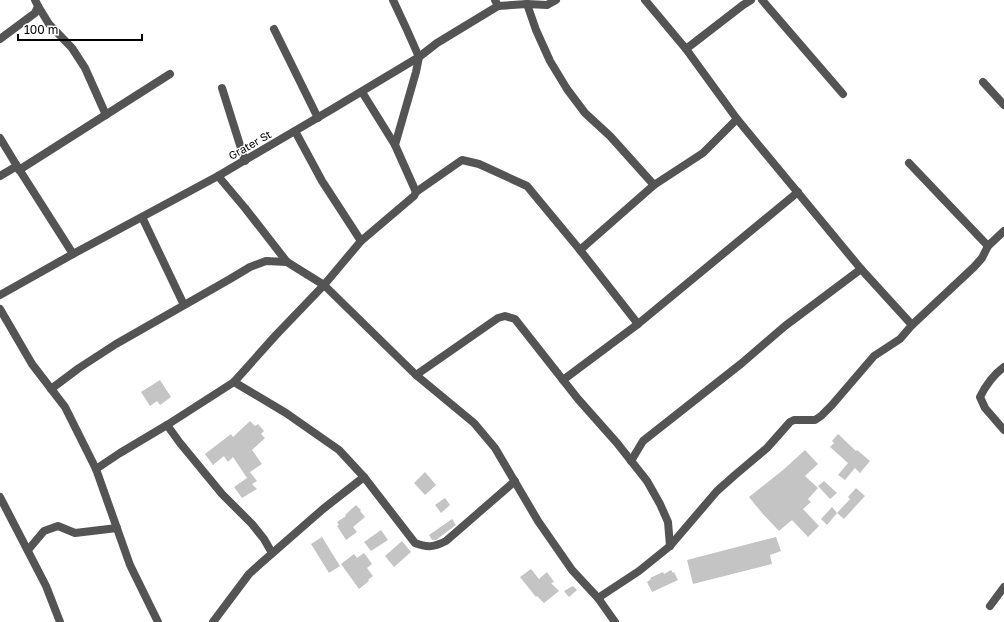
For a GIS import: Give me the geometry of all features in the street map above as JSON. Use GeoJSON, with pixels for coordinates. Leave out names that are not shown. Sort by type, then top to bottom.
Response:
{"type":"FeatureCollection","features":[{"type":"Feature","properties":{"kind":"street"},"geometry":{"type":"LineString","coordinates":[[393,0],[419,57],[395,145]]}},
{"type":"Feature","properties":{"kind":"street"},"geometry":{"type":"LineString","coordinates":[[496,3],[547,5],[556,0]]}},
{"type":"Feature","properties":{"kind":"street"},"geometry":{"type":"LineString","coordinates":[[646,0],[686,50],[737,119],[861,269],[912,324]]}},
{"type":"Feature","properties":{"kind":"street"},"geometry":{"type":"LineString","coordinates":[[686,50],[742,4],[751,0]]}},
{"type":"Feature","properties":{"kind":"street"},"geometry":{"type":"LineString","coordinates":[[762,0],[843,94]]}},
{"type":"Feature","properties":{"kind":"street"},"geometry":{"type":"LineString","coordinates":[[0,39],[35,13],[37,3]]}},
{"type":"Feature","properties":{"kind":"street"},"geometry":{"type":"LineString","coordinates":[[37,3],[49,24],[72,48],[85,68],[106,115]]}},
{"type":"Feature","properties":{"kind":"street","name":"Grater St"},"geometry":{"type":"LineString","coordinates":[[0,295],[245,161],[419,57],[496,3]]}},
{"type":"Feature","properties":{"kind":"street"},"geometry":{"type":"LineString","coordinates":[[527,4],[536,30],[550,61],[567,90],[585,113],[610,136],[654,185]]}},
{"type":"Feature","properties":{"kind":"street"},"geometry":{"type":"LineString","coordinates":[[274,28],[318,118]]}},
{"type":"Feature","properties":{"kind":"street"},"geometry":{"type":"LineString","coordinates":[[0,176],[18,168],[106,115],[170,74]]}},
{"type":"Feature","properties":{"kind":"street"},"geometry":{"type":"LineString","coordinates":[[982,82],[1004,105]]}},
{"type":"Feature","properties":{"kind":"street"},"geometry":{"type":"LineString","coordinates":[[222,88],[245,161]]}},
{"type":"Feature","properties":{"kind":"street"},"geometry":{"type":"LineString","coordinates":[[362,92],[395,145],[416,192]]}},
{"type":"Feature","properties":{"kind":"street"},"geometry":{"type":"LineString","coordinates":[[580,250],[654,185],[703,152],[737,119]]}},
{"type":"Feature","properties":{"kind":"street"},"geometry":{"type":"LineString","coordinates":[[295,131],[322,181],[361,241]]}},
{"type":"Feature","properties":{"kind":"street"},"geometry":{"type":"LineString","coordinates":[[0,138],[73,254]]}},
{"type":"Feature","properties":{"kind":"street"},"geometry":{"type":"LineString","coordinates":[[96,469],[234,382],[324,285],[361,241],[414,196],[416,192],[462,160],[479,164],[527,186],[638,324]]}},
{"type":"Feature","properties":{"kind":"street"},"geometry":{"type":"LineString","coordinates":[[909,163],[988,246]]}},
{"type":"Feature","properties":{"kind":"street"},"geometry":{"type":"LineString","coordinates":[[218,176],[287,262],[324,285],[416,375],[474,423],[495,448],[538,521],[572,570],[598,598],[615,622]]}},
{"type":"Feature","properties":{"kind":"street"},"geometry":{"type":"LineString","coordinates":[[563,380],[638,324],[798,192]]}},
{"type":"Feature","properties":{"kind":"street"},"geometry":{"type":"LineString","coordinates":[[142,217],[184,305]]}},
{"type":"Feature","properties":{"kind":"street"},"geometry":{"type":"LineString","coordinates":[[598,598],[639,571],[670,546],[717,491],[767,448],[790,422],[794,420],[815,420],[821,416],[874,356],[900,339],[912,324],[974,267],[982,258],[988,246],[1004,231]]}},
{"type":"Feature","properties":{"kind":"street"},"geometry":{"type":"LineString","coordinates":[[51,389],[79,368],[116,344],[250,267],[266,261],[287,262]]}},
{"type":"Feature","properties":{"kind":"street"},"geometry":{"type":"LineString","coordinates":[[631,461],[641,445],[649,437],[742,363],[785,326],[861,269]]}},
{"type":"Feature","properties":{"kind":"street"},"geometry":{"type":"LineString","coordinates":[[0,309],[32,364],[65,407],[96,469],[130,565],[158,622]]}},
{"type":"Feature","properties":{"kind":"street"},"geometry":{"type":"LineString","coordinates":[[416,375],[498,318],[505,316],[515,319],[578,399],[617,443],[647,481],[668,522],[670,546]]}},
{"type":"Feature","properties":{"kind":"street"},"geometry":{"type":"LineString","coordinates":[[1004,367],[986,385],[980,397],[984,408],[1004,430]]}},
{"type":"Feature","properties":{"kind":"street"},"geometry":{"type":"LineString","coordinates":[[234,382],[286,413],[339,450],[364,477],[415,543],[424,546],[435,546],[446,541],[515,481]]}},
{"type":"Feature","properties":{"kind":"street"},"geometry":{"type":"LineString","coordinates":[[167,425],[180,444],[222,494],[252,524],[264,539],[272,553]]}},
{"type":"Feature","properties":{"kind":"street"},"geometry":{"type":"LineString","coordinates":[[213,622],[249,574],[323,509],[364,477]]}},
{"type":"Feature","properties":{"kind":"street"},"geometry":{"type":"LineString","coordinates":[[0,497],[46,586],[60,622]]}},
{"type":"Feature","properties":{"kind":"street"},"geometry":{"type":"LineString","coordinates":[[28,550],[44,531],[58,526],[75,533],[117,528]]}},
{"type":"Feature","properties":{"kind":"street"},"geometry":{"type":"LineString","coordinates":[[990,606],[1004,587]]}},
{"type":"Feature","properties":{"kind":"building"},"geometry":{"type":"Polygon","coordinates":[[[160,380],[171,397],[160,405],[157,401],[150,406],[141,392],[160,380]]]}},
{"type":"Feature","properties":{"kind":"building"},"geometry":{"type":"Polygon","coordinates":[[[250,421],[255,426],[258,424],[264,431],[261,434],[265,438],[252,450],[262,464],[250,472],[257,481],[252,484],[257,489],[242,498],[234,487],[247,478],[233,457],[228,462],[224,456],[213,465],[205,454],[231,434],[233,437],[250,421]]]}},
{"type":"Feature","properties":{"kind":"building"},"geometry":{"type":"Polygon","coordinates":[[[838,434],[856,451],[857,450],[870,461],[860,473],[855,468],[845,480],[838,475],[848,463],[830,447],[834,443],[832,441],[838,434]]]}},
{"type":"Feature","properties":{"kind":"building"},"geometry":{"type":"Polygon","coordinates":[[[805,450],[818,464],[805,476],[818,488],[808,499],[811,502],[803,509],[819,526],[808,537],[792,520],[779,531],[749,497],[805,450]]]}},
{"type":"Feature","properties":{"kind":"building"},"geometry":{"type":"Polygon","coordinates":[[[425,472],[436,485],[425,495],[414,483],[425,472]]]}},
{"type":"Feature","properties":{"kind":"building"},"geometry":{"type":"Polygon","coordinates":[[[824,481],[837,493],[830,499],[818,486],[824,481]]]}},
{"type":"Feature","properties":{"kind":"building"},"geometry":{"type":"Polygon","coordinates":[[[856,488],[865,496],[844,519],[837,513],[850,499],[848,497],[856,488]]]}},
{"type":"Feature","properties":{"kind":"building"},"geometry":{"type":"Polygon","coordinates":[[[445,498],[450,505],[441,513],[435,505],[445,498]]]}},
{"type":"Feature","properties":{"kind":"building"},"geometry":{"type":"Polygon","coordinates":[[[356,505],[365,517],[353,527],[357,532],[346,540],[337,526],[339,525],[337,522],[346,516],[345,515],[356,505]]]}},
{"type":"Feature","properties":{"kind":"building"},"geometry":{"type":"Polygon","coordinates":[[[832,507],[837,513],[827,525],[821,519],[832,507]]]}},
{"type":"Feature","properties":{"kind":"building"},"geometry":{"type":"Polygon","coordinates":[[[452,519],[456,525],[436,540],[432,540],[429,535],[452,519]]]}},
{"type":"Feature","properties":{"kind":"building"},"geometry":{"type":"Polygon","coordinates":[[[381,530],[388,540],[371,551],[364,542],[381,530]]]}},
{"type":"Feature","properties":{"kind":"building"},"geometry":{"type":"Polygon","coordinates":[[[322,537],[340,566],[329,573],[311,544],[322,537]]]}},
{"type":"Feature","properties":{"kind":"building"},"geometry":{"type":"Polygon","coordinates":[[[776,537],[781,551],[770,555],[772,564],[693,584],[687,560],[776,537]]]}},
{"type":"Feature","properties":{"kind":"building"},"geometry":{"type":"Polygon","coordinates":[[[402,541],[411,552],[394,567],[385,556],[402,541]]]}},
{"type":"Feature","properties":{"kind":"building"},"geometry":{"type":"Polygon","coordinates":[[[364,553],[372,564],[367,568],[373,576],[359,589],[341,564],[354,554],[357,558],[364,553]]]}},
{"type":"Feature","properties":{"kind":"building"},"geometry":{"type":"Polygon","coordinates":[[[531,569],[539,579],[547,572],[554,582],[551,583],[559,591],[544,603],[537,596],[536,597],[520,577],[531,569]]]}},
{"type":"Feature","properties":{"kind":"building"},"geometry":{"type":"Polygon","coordinates":[[[671,570],[673,573],[674,572],[678,580],[652,592],[647,582],[651,579],[650,578],[663,572],[664,574],[671,570]]]}},
{"type":"Feature","properties":{"kind":"building"},"geometry":{"type":"Polygon","coordinates":[[[573,586],[577,590],[569,597],[564,591],[573,586]]]}}]}
